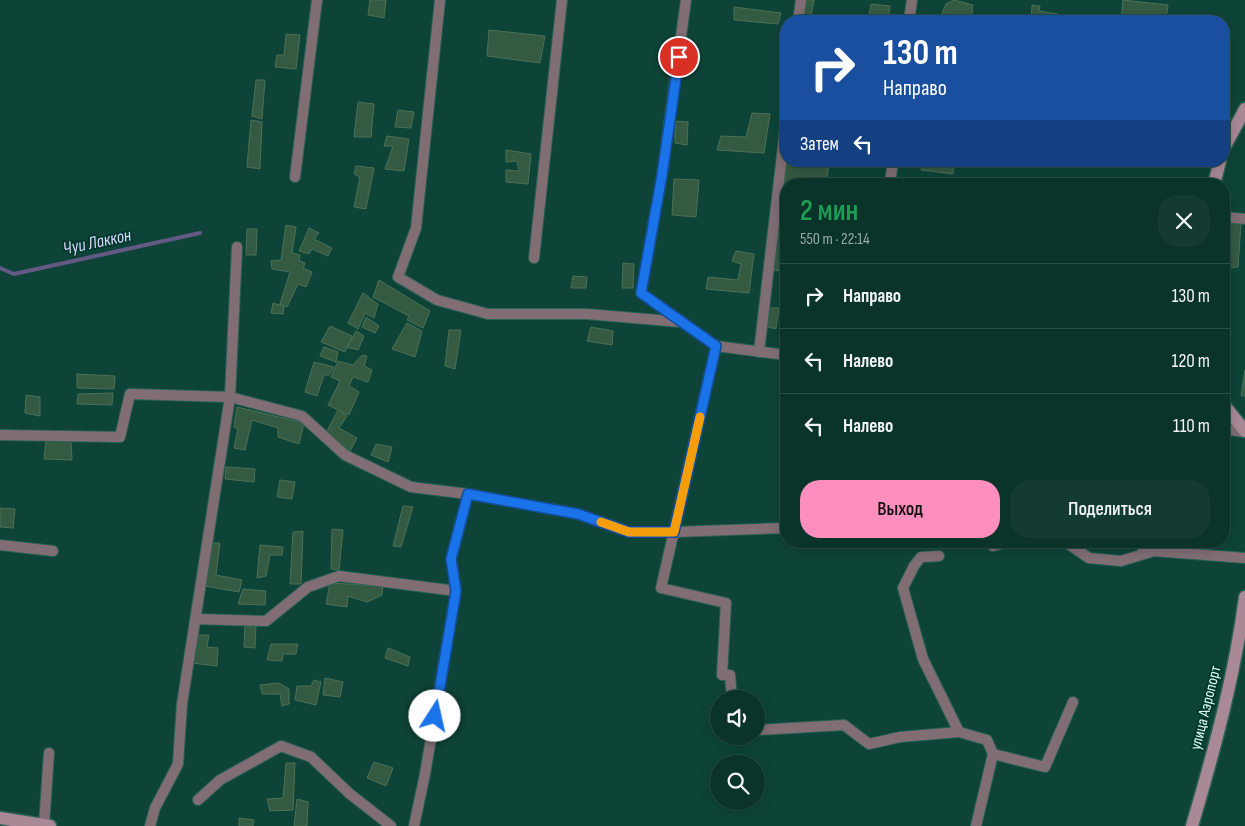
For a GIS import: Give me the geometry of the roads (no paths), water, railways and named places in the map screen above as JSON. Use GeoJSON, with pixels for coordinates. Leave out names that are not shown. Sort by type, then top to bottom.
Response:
{"type":"FeatureCollection","features":[{"type":"Feature","properties":{"kind":"main road"},"geometry":{"type":"LineString","coordinates":[[1230,137],[1245,109]]}},
{"type":"Feature","properties":{"kind":"main road"},"geometry":{"type":"LineString","coordinates":[[1230,413],[1245,432]]}},
{"type":"Feature","properties":{"kind":"main road","name":"улица Аэропорт"},"geometry":{"type":"LineString","coordinates":[[1192,826],[1230,679],[1240,634],[1245,597]]}},
{"type":"Feature","properties":{"kind":"main road"},"geometry":{"type":"LineString","coordinates":[[0,818],[47,825]]}},
{"type":"Feature","properties":{"kind":"street"},"geometry":{"type":"LineString","coordinates":[[295,177],[316,0]]}},
{"type":"Feature","properties":{"kind":"street"},"geometry":{"type":"LineString","coordinates":[[440,0],[416,228],[398,277],[437,300],[488,314],[587,314],[682,322]]}},
{"type":"Feature","properties":{"kind":"street"},"geometry":{"type":"LineString","coordinates":[[534,258],[562,0]]}},
{"type":"Feature","properties":{"kind":"street"},"geometry":{"type":"LineString","coordinates":[[686,0],[662,175],[641,293],[716,346],[780,354]]}},
{"type":"Feature","properties":{"kind":"street"},"geometry":{"type":"LineString","coordinates":[[799,15],[801,0]]}},
{"type":"Feature","properties":{"kind":"street"},"geometry":{"type":"LineString","coordinates":[[911,15],[912,0]]}},
{"type":"Feature","properties":{"kind":"street"},"geometry":{"type":"LineString","coordinates":[[758,352],[780,167]]}},
{"type":"Feature","properties":{"kind":"street"},"geometry":{"type":"LineString","coordinates":[[1230,218],[1245,219]]}},
{"type":"Feature","properties":{"kind":"street"},"geometry":{"type":"LineString","coordinates":[[150,826],[155,808],[178,764],[182,704],[230,397],[237,247]]}},
{"type":"Feature","properties":{"kind":"street"},"geometry":{"type":"LineString","coordinates":[[716,346],[661,588],[726,603],[722,675],[730,675],[731,690]]}},
{"type":"Feature","properties":{"kind":"street"},"geometry":{"type":"LineString","coordinates":[[0,435],[120,437],[130,394],[230,397],[302,416],[345,455],[411,487],[468,494],[578,514],[629,532],[780,528]]}},
{"type":"Feature","properties":{"kind":"street"},"geometry":{"type":"LineString","coordinates":[[1230,430],[1245,432]]}},
{"type":"Feature","properties":{"kind":"street"},"geometry":{"type":"LineString","coordinates":[[414,826],[456,591],[451,559],[468,494]]}},
{"type":"Feature","properties":{"kind":"street"},"geometry":{"type":"LineString","coordinates":[[0,545],[54,550]]}},
{"type":"Feature","properties":{"kind":"street"},"geometry":{"type":"LineString","coordinates":[[1074,548],[1089,558],[1121,561],[1154,551],[1245,558]]}},
{"type":"Feature","properties":{"kind":"street"},"geometry":{"type":"LineString","coordinates":[[1143,548],[1144,554]]}},
{"type":"Feature","properties":{"kind":"street"},"geometry":{"type":"LineString","coordinates":[[938,556],[922,558],[914,566],[903,588],[923,659],[959,732]]}},
{"type":"Feature","properties":{"kind":"street"},"geometry":{"type":"LineString","coordinates":[[196,619],[266,621],[308,587],[339,576],[456,591]]}},
{"type":"Feature","properties":{"kind":"street"},"geometry":{"type":"LineString","coordinates":[[993,754],[1045,766],[1073,702]]}},
{"type":"Feature","properties":{"kind":"street"},"geometry":{"type":"LineString","coordinates":[[765,729],[844,725],[869,744],[900,737],[959,732],[987,740],[993,754],[976,826]]}},
{"type":"Feature","properties":{"kind":"street"},"geometry":{"type":"LineString","coordinates":[[198,800],[220,780],[281,746],[311,757],[350,794],[391,826]]}},
{"type":"Feature","properties":{"kind":"street"},"geometry":{"type":"LineString","coordinates":[[47,825],[49,753]]}},
{"type":"Feature","properties":{"kind":"waterway","name":"Чуи Лаккон"},"geometry":{"type":"LineString","coordinates":[[0,268],[14,274],[200,233]]}}]}
